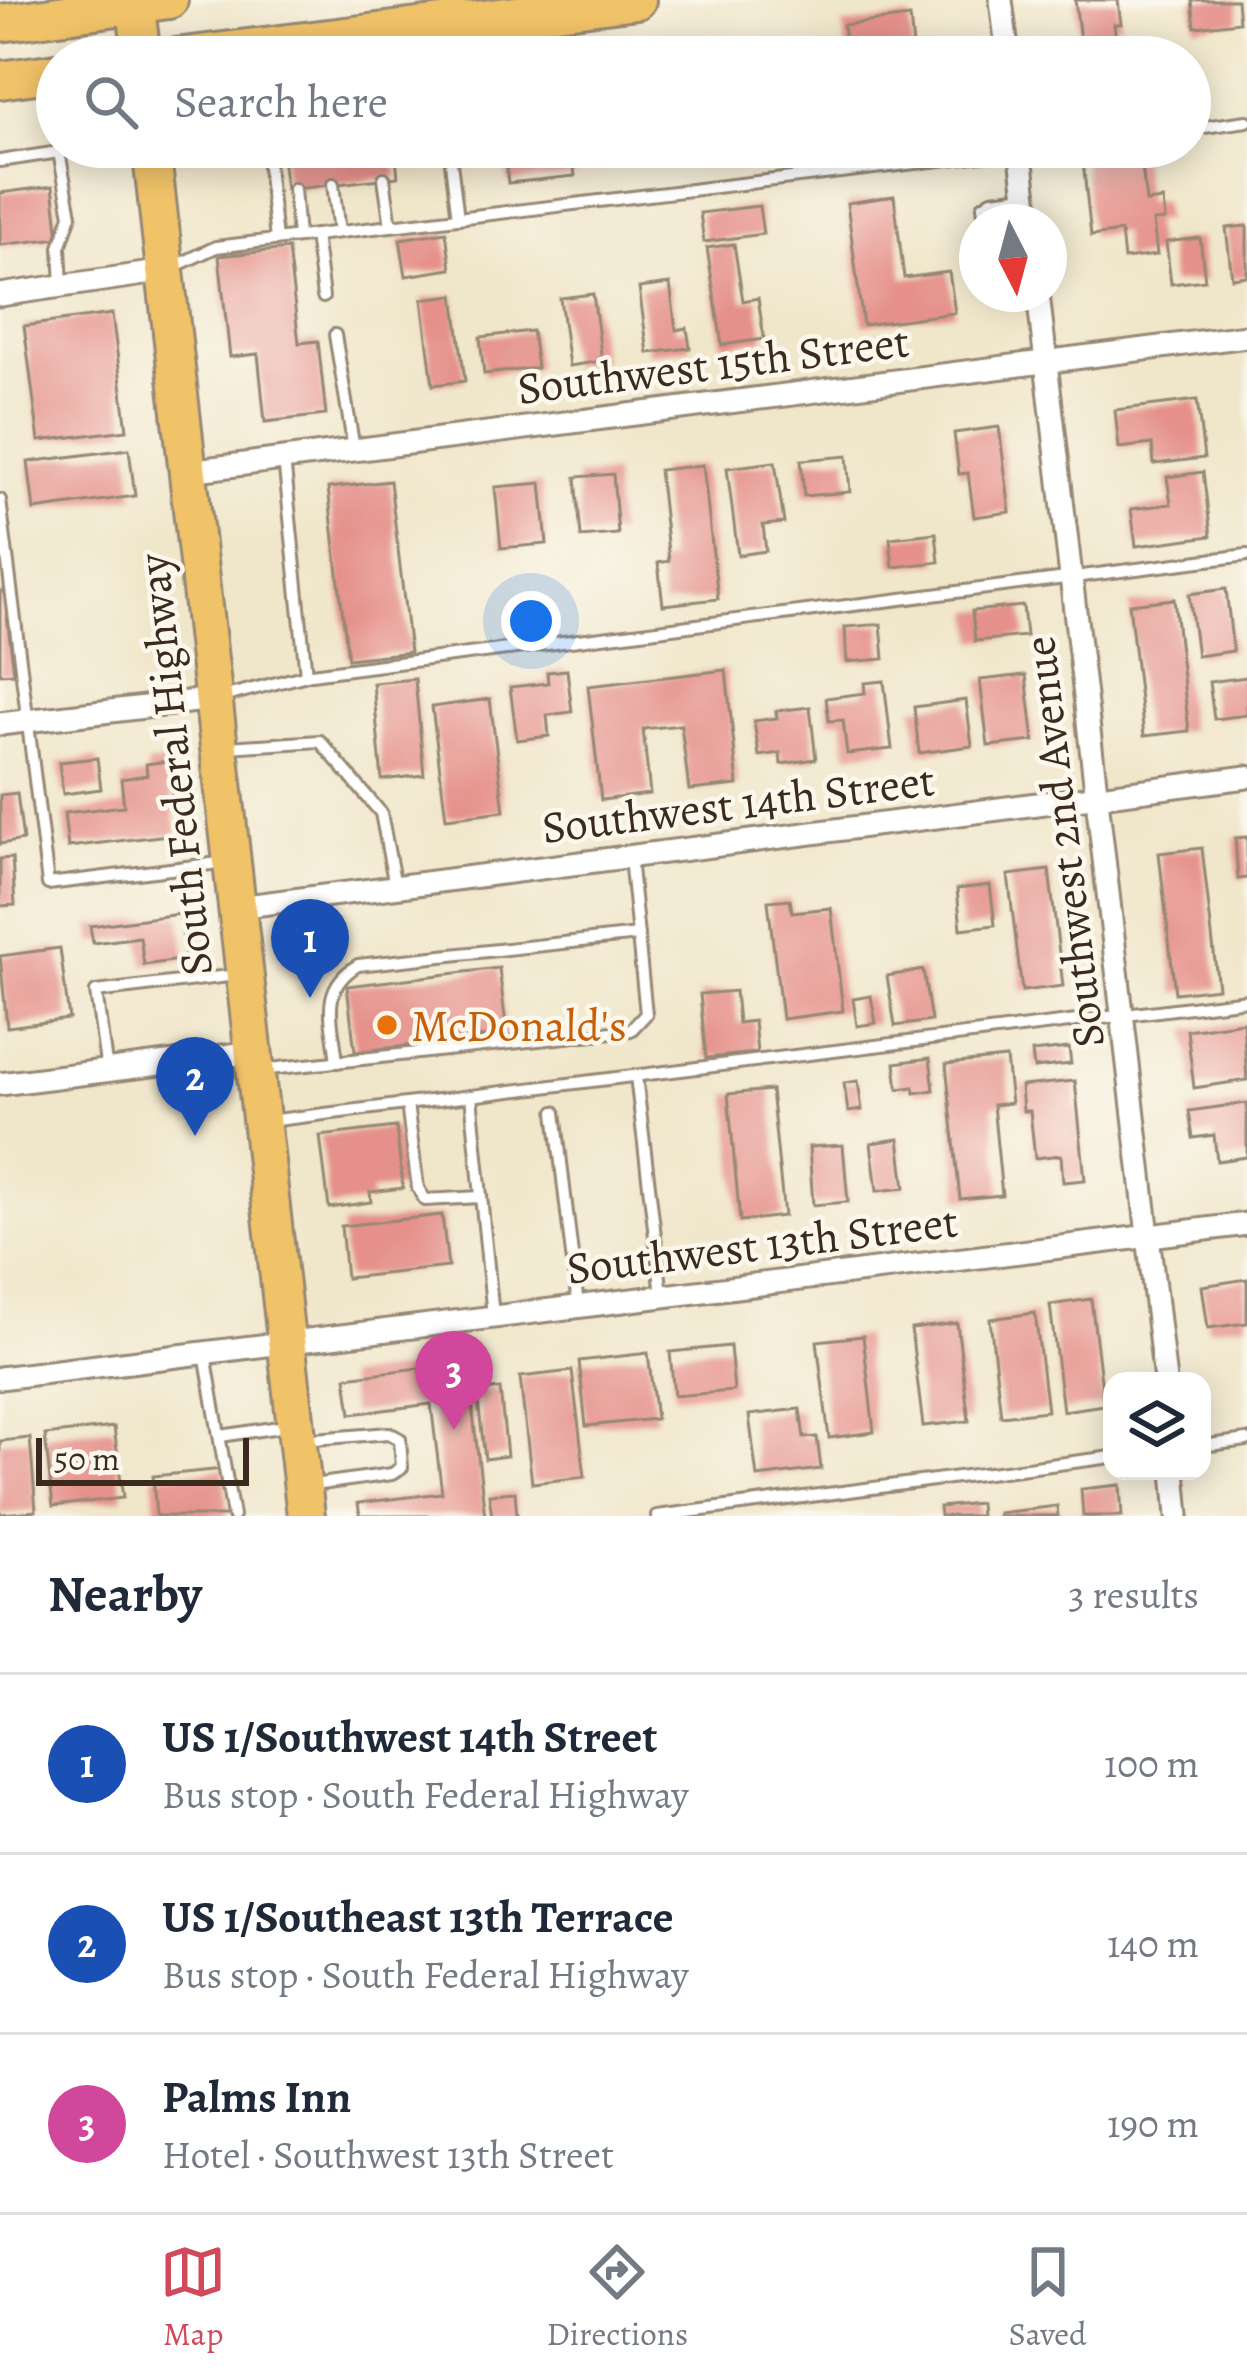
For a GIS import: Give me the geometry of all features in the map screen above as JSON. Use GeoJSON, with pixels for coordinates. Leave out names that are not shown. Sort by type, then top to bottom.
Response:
{"type":"FeatureCollection","features":[{"type":"Feature","properties":{"kind":"main road"},"geometry":{"type":"LineString","coordinates":[[461,36],[637,0]]}},
{"type":"Feature","properties":{"kind":"main road"},"geometry":{"type":"LineString","coordinates":[[0,23],[146,1],[144,36]]}},
{"type":"Feature","properties":{"kind":"main road"},"geometry":{"type":"LineString","coordinates":[[0,80],[36,75]]}},
{"type":"Feature","properties":{"kind":"main road","name":"South Federal Highway"},"geometry":{"type":"LineString","coordinates":[[153,168],[304,1501]]}},
{"type":"Feature","properties":{"kind":"street"},"geometry":{"type":"LineString","coordinates":[[1001,0],[1006,36]]}},
{"type":"Feature","properties":{"kind":"street"},"geometry":{"type":"LineString","coordinates":[[1022,168],[1026,204]]}},
{"type":"Feature","properties":{"kind":"street"},"geometry":{"type":"LineString","coordinates":[[0,295],[165,271]]}},
{"type":"Feature","properties":{"kind":"street","name":"Southwest 2nd Avenue"},"geometry":{"type":"LineString","coordinates":[[1040,312],[1164,1372]]}},
{"type":"Feature","properties":{"kind":"street","name":"Southwest 15th Street"},"geometry":{"type":"LineString","coordinates":[[189,471],[1247,336]]}},
{"type":"Feature","properties":{"kind":"street"},"geometry":{"type":"LineString","coordinates":[[0,724],[213,699]]}},
{"type":"Feature","properties":{"kind":"street","name":"Southwest 14th Street"},"geometry":{"type":"LineString","coordinates":[[238,907],[1247,777]]}},
{"type":"Feature","properties":{"kind":"street"},"geometry":{"type":"LineString","coordinates":[[0,1084],[107,1071],[256,1062]]}},
{"type":"Feature","properties":{"kind":"street","name":"Southwest 13th Street"},"geometry":{"type":"LineString","coordinates":[[0,1378],[1247,1224]]}},
{"type":"Feature","properties":{"kind":"street"},"geometry":{"type":"LineString","coordinates":[[1175,1480],[1178,1516]]}},
{"type":"Feature","properties":{"kind":"lane"},"geometry":{"type":"LineString","coordinates":[[1211,126],[1247,121]]}},
{"type":"Feature","properties":{"kind":"lane"},"geometry":{"type":"LineString","coordinates":[[0,160],[36,155]]}},
{"type":"Feature","properties":{"kind":"lane"},"geometry":{"type":"LineString","coordinates":[[62,168],[71,215],[59,248],[62,286]]}},
{"type":"Feature","properties":{"kind":"lane"},"geometry":{"type":"LineString","coordinates":[[268,168],[276,240]]}},
{"type":"Feature","properties":{"kind":"lane"},"geometry":{"type":"LineString","coordinates":[[450,168],[458,218]]}},
{"type":"Feature","properties":{"kind":"lane"},"geometry":{"type":"LineString","coordinates":[[165,271],[216,247],[865,168]]}},
{"type":"Feature","properties":{"kind":"lane"},"geometry":{"type":"LineString","coordinates":[[384,178],[391,226]]}},
{"type":"Feature","properties":{"kind":"lane"},"geometry":{"type":"LineString","coordinates":[[333,184],[339,232]]}},
{"type":"Feature","properties":{"kind":"lane"},"geometry":{"type":"LineString","coordinates":[[294,189],[298,237]]}},
{"type":"Feature","properties":{"kind":"lane"},"geometry":{"type":"LineString","coordinates":[[986,204],[1025,196]]}},
{"type":"Feature","properties":{"kind":"lane"},"geometry":{"type":"LineString","coordinates":[[315,235],[323,297]]}},
{"type":"Feature","properties":{"kind":"lane"},"geometry":{"type":"LineString","coordinates":[[335,335],[354,449]]}},
{"type":"Feature","properties":{"kind":"lane"},"geometry":{"type":"LineString","coordinates":[[284,459],[305,675]]}},
{"type":"Feature","properties":{"kind":"lane"},"geometry":{"type":"LineString","coordinates":[[0,500],[48,884],[233,861]]}},
{"type":"Feature","properties":{"kind":"lane"},"geometry":{"type":"LineString","coordinates":[[213,699],[305,675],[1247,555]]}},
{"type":"Feature","properties":{"kind":"lane"},"geometry":{"type":"LineString","coordinates":[[219,748],[320,741],[381,813],[395,886]]}},
{"type":"Feature","properties":{"kind":"lane"},"geometry":{"type":"LineString","coordinates":[[256,1062],[337,1062],[632,1030],[646,1014],[630,856]]}},
{"type":"Feature","properties":{"kind":"lane"},"geometry":{"type":"LineString","coordinates":[[337,1062],[330,995],[337,977],[358,964],[638,935]]}},
{"type":"Feature","properties":{"kind":"lane"},"geometry":{"type":"LineString","coordinates":[[107,1071],[96,992],[246,974]]}},
{"type":"Feature","properties":{"kind":"lane"},"geometry":{"type":"LineString","coordinates":[[262,1122],[1247,1000]]}},
{"type":"Feature","properties":{"kind":"lane"},"geometry":{"type":"LineString","coordinates":[[636,1076],[662,1295]]}},
{"type":"Feature","properties":{"kind":"lane"},"geometry":{"type":"LineString","coordinates":[[471,1096],[493,1316]]}},
{"type":"Feature","properties":{"kind":"lane"},"geometry":{"type":"LineString","coordinates":[[407,1104],[418,1188],[425,1200],[481,1197]]}},
{"type":"Feature","properties":{"kind":"lane"},"geometry":{"type":"LineString","coordinates":[[555,1112],[578,1306]]}},
{"type":"Feature","properties":{"kind":"lane"},"geometry":{"type":"LineString","coordinates":[[205,1351],[233,1516]]}},
{"type":"Feature","properties":{"kind":"lane"},"geometry":{"type":"LineString","coordinates":[[220,1436],[389,1433],[400,1439],[403,1467],[304,1501]]}},
{"type":"Feature","properties":{"kind":"lane"},"geometry":{"type":"LineString","coordinates":[[1211,1445],[1247,1440]]}},
{"type":"Feature","properties":{"kind":"lane"},"geometry":{"type":"LineString","coordinates":[[657,1516],[1103,1458]]}},
{"type":"Feature","properties":{"kind":"building"},"geometry":{"type":"Polygon","coordinates":[[[1075,0],[1118,0],[1121,24],[1114,24],[1116,36],[1080,36],[1075,0]]]}},
{"type":"Feature","properties":{"kind":"building"},"geometry":{"type":"Polygon","coordinates":[[[1192,0],[1237,0],[1239,22],[1195,27],[1192,0]]]}},
{"type":"Feature","properties":{"kind":"building"},"geometry":{"type":"Polygon","coordinates":[[[910,17],[912,36],[844,36],[843,25],[910,17]]]}},
{"type":"Feature","properties":{"kind":"building"},"geometry":{"type":"Polygon","coordinates":[[[283,168],[397,168],[398,177],[286,190],[283,168]]]}},
{"type":"Feature","properties":{"kind":"building"},"geometry":{"type":"Polygon","coordinates":[[[506,168],[574,168],[575,176],[508,183],[506,168]]]}},
{"type":"Feature","properties":{"kind":"building"},"geometry":{"type":"Polygon","coordinates":[[[1084,168],[1142,168],[1146,202],[1163,200],[1165,220],[1153,221],[1157,255],[1124,259],[1121,232],[1091,236],[1084,168]]]}},
{"type":"Feature","properties":{"kind":"building"},"geometry":{"type":"Polygon","coordinates":[[[53,186],[59,238],[0,245],[0,193],[53,186]]]}},
{"type":"Feature","properties":{"kind":"building"},"geometry":{"type":"Polygon","coordinates":[[[894,196],[904,278],[949,272],[955,313],[863,325],[847,203],[894,196]]]}},
{"type":"Feature","properties":{"kind":"building"},"geometry":{"type":"Polygon","coordinates":[[[759,206],[763,234],[704,242],[700,213],[759,206]]]}},
{"type":"Feature","properties":{"kind":"building"},"geometry":{"type":"Polygon","coordinates":[[[1247,226],[1247,276],[1232,278],[1226,228],[1247,226]]]}},
{"type":"Feature","properties":{"kind":"building"},"geometry":{"type":"Polygon","coordinates":[[[446,232],[451,269],[406,276],[400,239],[446,232]]]}},
{"type":"Feature","properties":{"kind":"building"},"geometry":{"type":"Polygon","coordinates":[[[1200,238],[1205,280],[1171,284],[1166,242],[1200,238]]]}},
{"type":"Feature","properties":{"kind":"building"},"geometry":{"type":"Polygon","coordinates":[[[734,244],[743,301],[758,298],[764,339],[722,345],[707,248],[734,244]]]}},
{"type":"Feature","properties":{"kind":"building"},"geometry":{"type":"Polygon","coordinates":[[[288,249],[299,343],[318,341],[326,415],[265,422],[258,354],[230,357],[219,256],[288,249]]]}},
{"type":"Feature","properties":{"kind":"building"},"geometry":{"type":"Polygon","coordinates":[[[670,284],[676,330],[687,328],[690,348],[648,353],[639,288],[670,284]]]}},
{"type":"Feature","properties":{"kind":"building"},"geometry":{"type":"Polygon","coordinates":[[[593,294],[602,361],[569,366],[560,298],[593,294]]]}},
{"type":"Feature","properties":{"kind":"building"},"geometry":{"type":"Polygon","coordinates":[[[454,295],[465,381],[433,385],[422,299],[454,295]]]}},
{"type":"Feature","properties":{"kind":"building"},"geometry":{"type":"Polygon","coordinates":[[[112,314],[127,430],[39,441],[24,326],[112,314]]]}},
{"type":"Feature","properties":{"kind":"building"},"geometry":{"type":"Polygon","coordinates":[[[532,331],[537,368],[484,374],[480,337],[532,331]]]}},
{"type":"Feature","properties":{"kind":"building"},"geometry":{"type":"Polygon","coordinates":[[[1197,400],[1204,458],[1154,464],[1152,444],[1119,448],[1115,410],[1197,400]]]}},
{"type":"Feature","properties":{"kind":"building"},"geometry":{"type":"Polygon","coordinates":[[[999,427],[1010,512],[974,517],[968,473],[959,474],[954,433],[999,427]]]}},
{"type":"Feature","properties":{"kind":"building"},"geometry":{"type":"Polygon","coordinates":[[[129,449],[135,496],[34,510],[28,462],[129,449]]]}},
{"type":"Feature","properties":{"kind":"building"},"geometry":{"type":"Polygon","coordinates":[[[847,456],[850,492],[804,496],[801,460],[847,456]]]}},
{"type":"Feature","properties":{"kind":"building"},"geometry":{"type":"Polygon","coordinates":[[[775,462],[784,523],[763,525],[766,551],[738,555],[727,468],[775,462]]]}},
{"type":"Feature","properties":{"kind":"building"},"geometry":{"type":"Polygon","coordinates":[[[703,465],[718,599],[663,605],[658,563],[669,561],[659,470],[703,465]]]}},
{"type":"Feature","properties":{"kind":"building"},"geometry":{"type":"Polygon","coordinates":[[[1203,472],[1211,536],[1136,546],[1131,509],[1171,504],[1167,477],[1203,472]]]}},
{"type":"Feature","properties":{"kind":"building"},"geometry":{"type":"Polygon","coordinates":[[[613,474],[618,534],[581,537],[576,477],[613,474]]]}},
{"type":"Feature","properties":{"kind":"building"},"geometry":{"type":"Polygon","coordinates":[[[390,481],[410,652],[348,659],[328,488],[390,481]]]}},
{"type":"Feature","properties":{"kind":"building"},"geometry":{"type":"Polygon","coordinates":[[[541,483],[547,544],[501,548],[495,487],[541,483]]]}},
{"type":"Feature","properties":{"kind":"building"},"geometry":{"type":"Polygon","coordinates":[[[936,533],[939,562],[893,567],[890,538],[936,533]]]}},
{"type":"Feature","properties":{"kind":"building"},"geometry":{"type":"Polygon","coordinates":[[[1226,589],[1233,651],[1197,656],[1189,594],[1226,589]]]}},
{"type":"Feature","properties":{"kind":"building"},"geometry":{"type":"Polygon","coordinates":[[[0,591],[4,591],[14,673],[0,674],[0,591]]]}},
{"type":"Feature","properties":{"kind":"building"},"geometry":{"type":"Polygon","coordinates":[[[1174,599],[1189,731],[1144,736],[1129,604],[1174,599]]]}},
{"type":"Feature","properties":{"kind":"building"},"geometry":{"type":"Polygon","coordinates":[[[1023,606],[1026,636],[975,641],[972,611],[1023,606]]]}},
{"type":"Feature","properties":{"kind":"building"},"geometry":{"type":"Polygon","coordinates":[[[881,624],[884,659],[847,662],[845,627],[881,624]]]}},
{"type":"Feature","properties":{"kind":"building"},"geometry":{"type":"Polygon","coordinates":[[[567,670],[572,712],[547,715],[549,736],[517,740],[510,687],[548,683],[547,672],[567,670]]]}},
{"type":"Feature","properties":{"kind":"building"},"geometry":{"type":"Polygon","coordinates":[[[726,670],[738,785],[689,790],[681,725],[643,729],[650,794],[601,800],[588,686],[726,670]]]}},
{"type":"Feature","properties":{"kind":"building"},"geometry":{"type":"Polygon","coordinates":[[[1026,675],[1034,741],[988,746],[980,680],[1026,675]]]}},
{"type":"Feature","properties":{"kind":"building"},"geometry":{"type":"Polygon","coordinates":[[[1247,677],[1247,715],[1214,719],[1209,682],[1247,677]]]}},
{"type":"Feature","properties":{"kind":"building"},"geometry":{"type":"Polygon","coordinates":[[[415,679],[424,775],[382,780],[373,683],[415,679]]]}},
{"type":"Feature","properties":{"kind":"building"},"geometry":{"type":"Polygon","coordinates":[[[884,681],[892,749],[847,754],[843,720],[829,721],[826,698],[865,693],[864,683],[884,681]]]}},
{"type":"Feature","properties":{"kind":"building"},"geometry":{"type":"Polygon","coordinates":[[[490,699],[504,811],[446,818],[432,707],[490,699]]]}},
{"type":"Feature","properties":{"kind":"building"},"geometry":{"type":"Polygon","coordinates":[[[966,700],[972,746],[919,753],[914,707],[966,700]]]}},
{"type":"Feature","properties":{"kind":"building"},"geometry":{"type":"Polygon","coordinates":[[[810,707],[816,759],[781,764],[780,753],[759,756],[754,721],[777,718],[776,711],[810,707]]]}},
{"type":"Feature","properties":{"kind":"building"},"geometry":{"type":"Polygon","coordinates":[[[97,758],[101,789],[63,794],[59,762],[97,758]]]}},
{"type":"Feature","properties":{"kind":"building"},"geometry":{"type":"Polygon","coordinates":[[[168,761],[177,834],[68,847],[64,813],[124,806],[121,779],[147,775],[146,764],[168,761]]]}},
{"type":"Feature","properties":{"kind":"building"},"geometry":{"type":"Polygon","coordinates":[[[17,793],[23,840],[0,844],[0,795],[17,793]]]}},
{"type":"Feature","properties":{"kind":"building"},"geometry":{"type":"Polygon","coordinates":[[[1247,837],[1247,878],[1238,879],[1235,838],[1247,837]]]}},
{"type":"Feature","properties":{"kind":"building"},"geometry":{"type":"Polygon","coordinates":[[[1202,848],[1218,988],[1175,993],[1159,853],[1202,848]]]}},
{"type":"Feature","properties":{"kind":"building"},"geometry":{"type":"Polygon","coordinates":[[[12,858],[15,905],[0,906],[0,859],[12,858]]]}},
{"type":"Feature","properties":{"kind":"building"},"geometry":{"type":"Polygon","coordinates":[[[1049,870],[1063,986],[1022,991],[1008,875],[1049,870]]]}},
{"type":"Feature","properties":{"kind":"building"},"geometry":{"type":"Polygon","coordinates":[[[990,885],[995,925],[961,929],[957,889],[990,885]]]}},
{"type":"Feature","properties":{"kind":"building"},"geometry":{"type":"Polygon","coordinates":[[[790,899],[792,912],[831,908],[843,1011],[782,1019],[768,901],[790,899]]]}},
{"type":"Feature","properties":{"kind":"building"},"geometry":{"type":"Polygon","coordinates":[[[180,914],[186,959],[144,965],[140,937],[93,943],[90,926],[180,914]]]}},
{"type":"Feature","properties":{"kind":"building"},"geometry":{"type":"Polygon","coordinates":[[[60,948],[69,1019],[7,1027],[0,956],[60,948]]]}},
{"type":"Feature","properties":{"kind":"building"},"geometry":{"type":"Polygon","coordinates":[[[499,968],[507,1034],[355,1052],[347,986],[499,968]]]}},
{"type":"Feature","properties":{"kind":"building"},"geometry":{"type":"Polygon","coordinates":[[[923,970],[931,1021],[895,1026],[887,976],[923,970]]]}},
{"type":"Feature","properties":{"kind":"building"},"geometry":{"type":"Polygon","coordinates":[[[735,991],[738,1023],[754,1021],[757,1053],[706,1058],[700,994],[735,991]]]}},
{"type":"Feature","properties":{"kind":"building"},"geometry":{"type":"Polygon","coordinates":[[[871,996],[876,1023],[857,1026],[853,999],[871,996]]]}},
{"type":"Feature","properties":{"kind":"building"},"geometry":{"type":"Polygon","coordinates":[[[1243,1022],[1247,1080],[1194,1088],[1187,1030],[1243,1022]]]}},
{"type":"Feature","properties":{"kind":"building"},"geometry":{"type":"Polygon","coordinates":[[[1069,1048],[1071,1064],[1034,1068],[1032,1052],[1069,1048]]]}},
{"type":"Feature","properties":{"kind":"building"},"geometry":{"type":"Polygon","coordinates":[[[930,1058],[934,1090],[898,1089],[895,1063],[930,1058]]]}},
{"type":"Feature","properties":{"kind":"building"},"geometry":{"type":"Polygon","coordinates":[[[1006,1058],[1011,1103],[993,1105],[1002,1195],[960,1199],[946,1064],[1006,1058]]]}},
{"type":"Feature","properties":{"kind":"building"},"geometry":{"type":"Polygon","coordinates":[[[858,1081],[862,1110],[848,1112],[844,1083],[858,1081]]]}},
{"type":"Feature","properties":{"kind":"building"},"geometry":{"type":"Polygon","coordinates":[[[1075,1081],[1085,1180],[1063,1182],[1061,1155],[1035,1158],[1030,1111],[1023,1111],[1021,1086],[1075,1081]]]}},
{"type":"Feature","properties":{"kind":"building"},"geometry":{"type":"Polygon","coordinates":[[[771,1090],[784,1216],[740,1221],[728,1094],[771,1090]]]}},
{"type":"Feature","properties":{"kind":"building"},"geometry":{"type":"Polygon","coordinates":[[[1247,1103],[1247,1157],[1217,1161],[1214,1135],[1193,1138],[1189,1111],[1247,1103]]]}},
{"type":"Feature","properties":{"kind":"building"},"geometry":{"type":"Polygon","coordinates":[[[396,1127],[403,1188],[370,1192],[371,1202],[329,1208],[320,1136],[396,1127]]]}},
{"type":"Feature","properties":{"kind":"building"},"geometry":{"type":"Polygon","coordinates":[[[899,1139],[905,1188],[877,1191],[871,1143],[899,1139]]]}},
{"type":"Feature","properties":{"kind":"building"},"geometry":{"type":"Polygon","coordinates":[[[843,1145],[848,1202],[813,1205],[809,1147],[843,1145]]]}},
{"type":"Feature","properties":{"kind":"building"},"geometry":{"type":"Polygon","coordinates":[[[442,1215],[448,1267],[346,1278],[341,1226],[442,1215]]]}},
{"type":"Feature","properties":{"kind":"building"},"geometry":{"type":"Polygon","coordinates":[[[1247,1279],[1247,1323],[1208,1328],[1202,1286],[1247,1279]]]}},
{"type":"Feature","properties":{"kind":"building"},"geometry":{"type":"Polygon","coordinates":[[[1091,1299],[1103,1405],[1063,1411],[1050,1305],[1091,1299]]]}},
{"type":"Feature","properties":{"kind":"building"},"geometry":{"type":"Polygon","coordinates":[[[1035,1313],[1047,1411],[1001,1416],[990,1319],[1035,1313]]]}},
{"type":"Feature","properties":{"kind":"building"},"geometry":{"type":"Polygon","coordinates":[[[957,1323],[969,1421],[923,1426],[911,1329],[957,1323]]]}},
{"type":"Feature","properties":{"kind":"building"},"geometry":{"type":"Polygon","coordinates":[[[863,1336],[874,1432],[829,1438],[817,1341],[863,1336]]]}},
{"type":"Feature","properties":{"kind":"building"},"geometry":{"type":"Polygon","coordinates":[[[730,1346],[734,1391],[674,1396],[670,1352],[730,1346]]]}},
{"type":"Feature","properties":{"kind":"building"},"geometry":{"type":"Polygon","coordinates":[[[648,1353],[656,1419],[586,1426],[579,1361],[648,1353]]]}},
{"type":"Feature","properties":{"kind":"building"},"geometry":{"type":"Polygon","coordinates":[[[467,1362],[485,1516],[360,1516],[358,1503],[442,1493],[431,1404],[351,1414],[346,1377],[467,1362]]]}},
{"type":"Feature","properties":{"kind":"building"},"geometry":{"type":"Polygon","coordinates":[[[572,1371],[585,1477],[532,1483],[520,1377],[572,1371]]]}},
{"type":"Feature","properties":{"kind":"building"},"geometry":{"type":"Polygon","coordinates":[[[500,1389],[507,1456],[485,1459],[477,1392],[500,1389]]]}},
{"type":"Feature","properties":{"kind":"building"},"geometry":{"type":"Polygon","coordinates":[[[800,1409],[804,1438],[817,1437],[821,1469],[757,1477],[749,1415],[800,1409]]]}},
{"type":"Feature","properties":{"kind":"building"},"geometry":{"type":"Polygon","coordinates":[[[114,1427],[123,1498],[53,1506],[45,1435],[114,1427]]]}},
{"type":"Feature","properties":{"kind":"building"},"geometry":{"type":"Polygon","coordinates":[[[30,1438],[36,1511],[0,1514],[0,1441],[30,1438]]]}},
{"type":"Feature","properties":{"kind":"building"},"geometry":{"type":"Polygon","coordinates":[[[224,1469],[228,1516],[156,1516],[153,1476],[224,1469]]]}},
{"type":"Feature","properties":{"kind":"building"},"geometry":{"type":"Polygon","coordinates":[[[1120,1485],[1122,1516],[1083,1516],[1081,1489],[1120,1485]]]}},
{"type":"Feature","properties":{"kind":"building"},"geometry":{"type":"Polygon","coordinates":[[[515,1492],[517,1516],[492,1516],[489,1494],[515,1492]]]}},
{"type":"Feature","properties":{"kind":"building"},"geometry":{"type":"Polygon","coordinates":[[[979,1503],[980,1516],[940,1516],[939,1507],[979,1503]]]}},
{"type":"Feature","properties":{"kind":"building"},"geometry":{"type":"Polygon","coordinates":[[[1057,1506],[1058,1516],[998,1516],[998,1513],[1057,1506]]]}},
{"type":"Feature","properties":{"kind":"place","name":"US 1/Southwest 14th Street"},"geometry":{"type":"Point","coordinates":[310,998]}},
{"type":"Feature","properties":{"kind":"place","name":"McDonald's"},"geometry":{"type":"Point","coordinates":[387,1025]}},
{"type":"Feature","properties":{"kind":"place","name":"US 1/Southeast 13th Terrace"},"geometry":{"type":"Point","coordinates":[195,1136]}},
{"type":"Feature","properties":{"kind":"place","name":"Palms Inn"},"geometry":{"type":"Point","coordinates":[454,1430]}}]}
